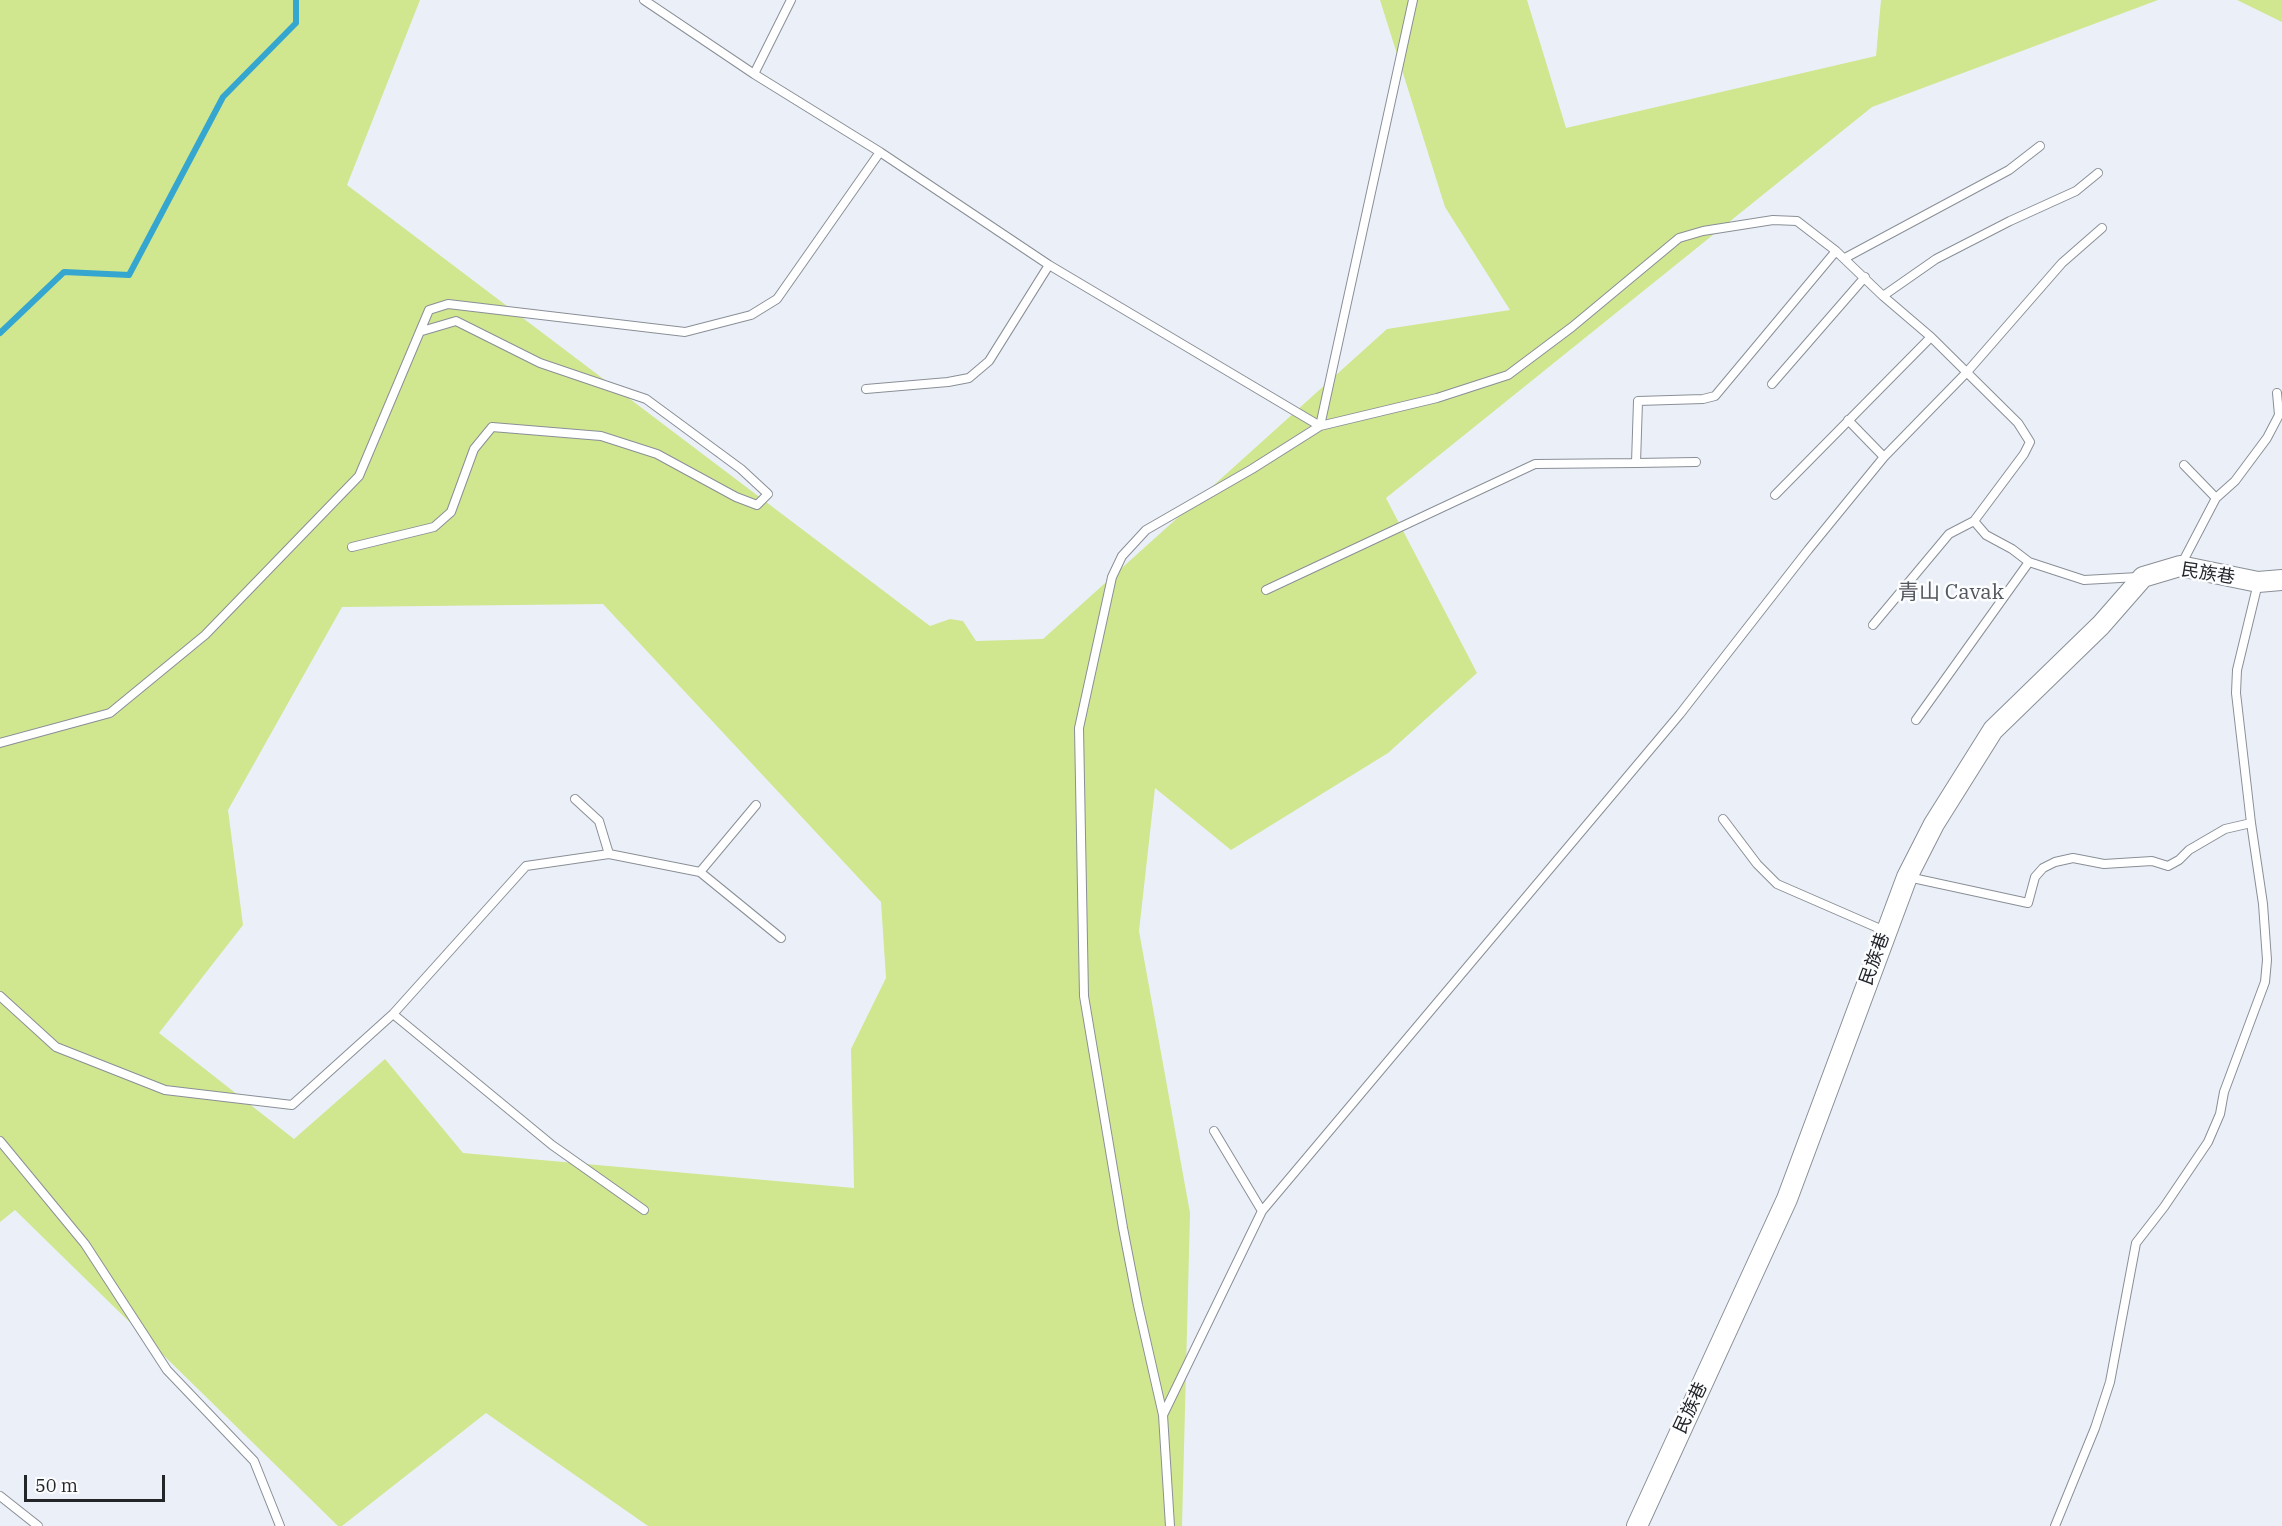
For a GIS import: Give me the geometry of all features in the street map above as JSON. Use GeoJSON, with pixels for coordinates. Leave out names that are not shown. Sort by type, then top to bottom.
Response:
{"type":"FeatureCollection","features":[{"type":"Feature","properties":{"kind":"street","name":"民族巷"},"geometry":{"type":"LineString","coordinates":[[1637,1526],[1787,1199],[1907,877],[1934,824],[1994,730],[2101,625],[2143,577],[2180,566],[2258,582],[2282,580]]}},
{"type":"Feature","properties":{"kind":"lane"},"geometry":{"type":"LineString","coordinates":[[644,0],[754,74],[880,152],[1049,265],[1320,426]]}},
{"type":"Feature","properties":{"kind":"lane"},"geometry":{"type":"LineString","coordinates":[[754,74],[791,0]]}},
{"type":"Feature","properties":{"kind":"lane"},"geometry":{"type":"LineString","coordinates":[[1320,426],[1413,0]]}},
{"type":"Feature","properties":{"kind":"lane"},"geometry":{"type":"LineString","coordinates":[[1845,258],[2009,170],[2040,146]]}},
{"type":"Feature","properties":{"kind":"lane"},"geometry":{"type":"LineString","coordinates":[[0,743],[110,713],[206,635],[359,476],[429,310],[448,304],[685,332],[751,315],[777,299],[880,152]]}},
{"type":"Feature","properties":{"kind":"lane"},"geometry":{"type":"LineString","coordinates":[[1883,296],[1936,259],[2010,221],[2076,191],[2098,172]]}},
{"type":"Feature","properties":{"kind":"lane"},"geometry":{"type":"LineString","coordinates":[[1170,1526],[1163,1415],[1123,1228],[1084,996],[1079,728],[1112,577],[1122,555],[1146,530],[1252,469],[1320,426],[1437,398],[1508,375],[1572,327],[1679,238],[1703,231],[1773,220],[1797,221],[1836,250],[1883,296],[1931,337],[2018,423],[2030,442],[2024,454],[1974,521],[1949,534],[1873,625]]}},
{"type":"Feature","properties":{"kind":"lane"},"geometry":{"type":"LineString","coordinates":[[1163,1415],[1262,1211],[1680,714],[1884,457],[1967,372],[2062,262],[2102,228]]}},
{"type":"Feature","properties":{"kind":"lane"},"geometry":{"type":"LineString","coordinates":[[1636,463],[1638,401],[1702,399],[1714,396],[1836,250]]}},
{"type":"Feature","properties":{"kind":"lane"},"geometry":{"type":"LineString","coordinates":[[866,389],[969,378],[989,361],[1049,265]]}},
{"type":"Feature","properties":{"kind":"lane"},"geometry":{"type":"LineString","coordinates":[[1772,384],[1864,278]]}},
{"type":"Feature","properties":{"kind":"lane"},"geometry":{"type":"LineString","coordinates":[[352,547],[434,527],[451,512],[474,449],[492,427],[601,436],[657,454],[736,497],[757,505],[768,494],[741,469],[646,399],[540,363],[456,321],[422,331]]}},
{"type":"Feature","properties":{"kind":"lane"},"geometry":{"type":"LineString","coordinates":[[1775,495],[1931,337]]}},
{"type":"Feature","properties":{"kind":"lane"},"geometry":{"type":"LineString","coordinates":[[2180,566],[2216,498],[2235,481],[2267,438],[2279,415],[2277,393]]}},
{"type":"Feature","properties":{"kind":"lane"},"geometry":{"type":"LineString","coordinates":[[1848,420],[1884,457]]}},
{"type":"Feature","properties":{"kind":"lane"},"geometry":{"type":"LineString","coordinates":[[1266,590],[1535,464],[1696,462]]}},
{"type":"Feature","properties":{"kind":"lane"},"geometry":{"type":"LineString","coordinates":[[2184,465],[2216,498]]}},
{"type":"Feature","properties":{"kind":"lane"},"geometry":{"type":"LineString","coordinates":[[1974,521],[1986,535],[2013,549],[2029,562],[2084,580],[2143,577]]}},
{"type":"Feature","properties":{"kind":"lane"},"geometry":{"type":"LineString","coordinates":[[1916,720],[2029,562]]}},
{"type":"Feature","properties":{"kind":"lane"},"geometry":{"type":"LineString","coordinates":[[2055,1526],[2095,1428],[2110,1382],[2136,1243],[2164,1207],[2208,1142],[2220,1114],[2224,1092],[2265,982],[2267,960],[2264,904],[2251,823],[2235,693],[2258,582]]}},
{"type":"Feature","properties":{"kind":"lane"},"geometry":{"type":"LineString","coordinates":[[576,799],[599,821],[609,855]]}},
{"type":"Feature","properties":{"kind":"lane"},"geometry":{"type":"LineString","coordinates":[[700,872],[756,805]]}},
{"type":"Feature","properties":{"kind":"lane"},"geometry":{"type":"LineString","coordinates":[[1723,819],[1757,864],[1778,884],[1886,931]]}},
{"type":"Feature","properties":{"kind":"lane"},"geometry":{"type":"LineString","coordinates":[[1907,877],[2028,903],[2035,877],[2043,868],[2055,862],[2073,858],[2104,864],[2152,861],[2168,866],[2179,860],[2189,850],[2225,829],[2251,823]]}},
{"type":"Feature","properties":{"kind":"lane"},"geometry":{"type":"LineString","coordinates":[[0,996],[56,1047],[165,1090],[292,1105],[393,1014],[526,866],[609,855],[700,872],[781,938]]}},
{"type":"Feature","properties":{"kind":"lane"},"geometry":{"type":"LineString","coordinates":[[393,1014],[552,1145],[644,1210]]}},
{"type":"Feature","properties":{"kind":"lane"},"geometry":{"type":"LineString","coordinates":[[1214,1131],[1262,1211]]}},
{"type":"Feature","properties":{"kind":"lane"},"geometry":{"type":"LineString","coordinates":[[0,1141],[85,1245],[166,1370],[254,1461],[280,1526]]}},
{"type":"Feature","properties":{"kind":"lane"},"geometry":{"type":"LineString","coordinates":[[0,1496],[38,1526]]}},
{"type":"Feature","properties":{"kind":"green space"},"geometry":{"type":"Polygon","coordinates":[[[0,0],[420,0],[347,185],[930,626],[950,619],[963,621],[976,641],[1043,639],[1387,329],[1510,310],[1445,207],[1380,0],[1527,0],[1566,128],[1876,56],[1881,0],[2158,0],[1872,107],[1386,498],[1477,673],[1388,753],[1231,850],[1155,788],[1139,931],[1190,1213],[1182,1526],[648,1526],[486,1413],[342,1526],[338,1526],[15,1210],[0,1222],[0,0]],[[603,604],[342,607],[228,810],[243,925],[159,1033],[294,1139],[385,1059],[463,1153],[854,1188],[851,1049],[886,978],[881,902],[603,604]]]}},
{"type":"Feature","properties":{"kind":"green space"},"geometry":{"type":"Polygon","coordinates":[[[2237,0],[2282,0],[2282,22],[2237,0]]]}},
{"type":"Feature","properties":{"kind":"waterway"},"geometry":{"type":"LineString","coordinates":[[0,333],[64,272],[129,275],[223,97],[296,23],[296,0]]}},
{"type":"Feature","properties":{"kind":"district","name":"青山 Cavak"},"geometry":{"type":"Point","coordinates":[1951,593]}}]}
